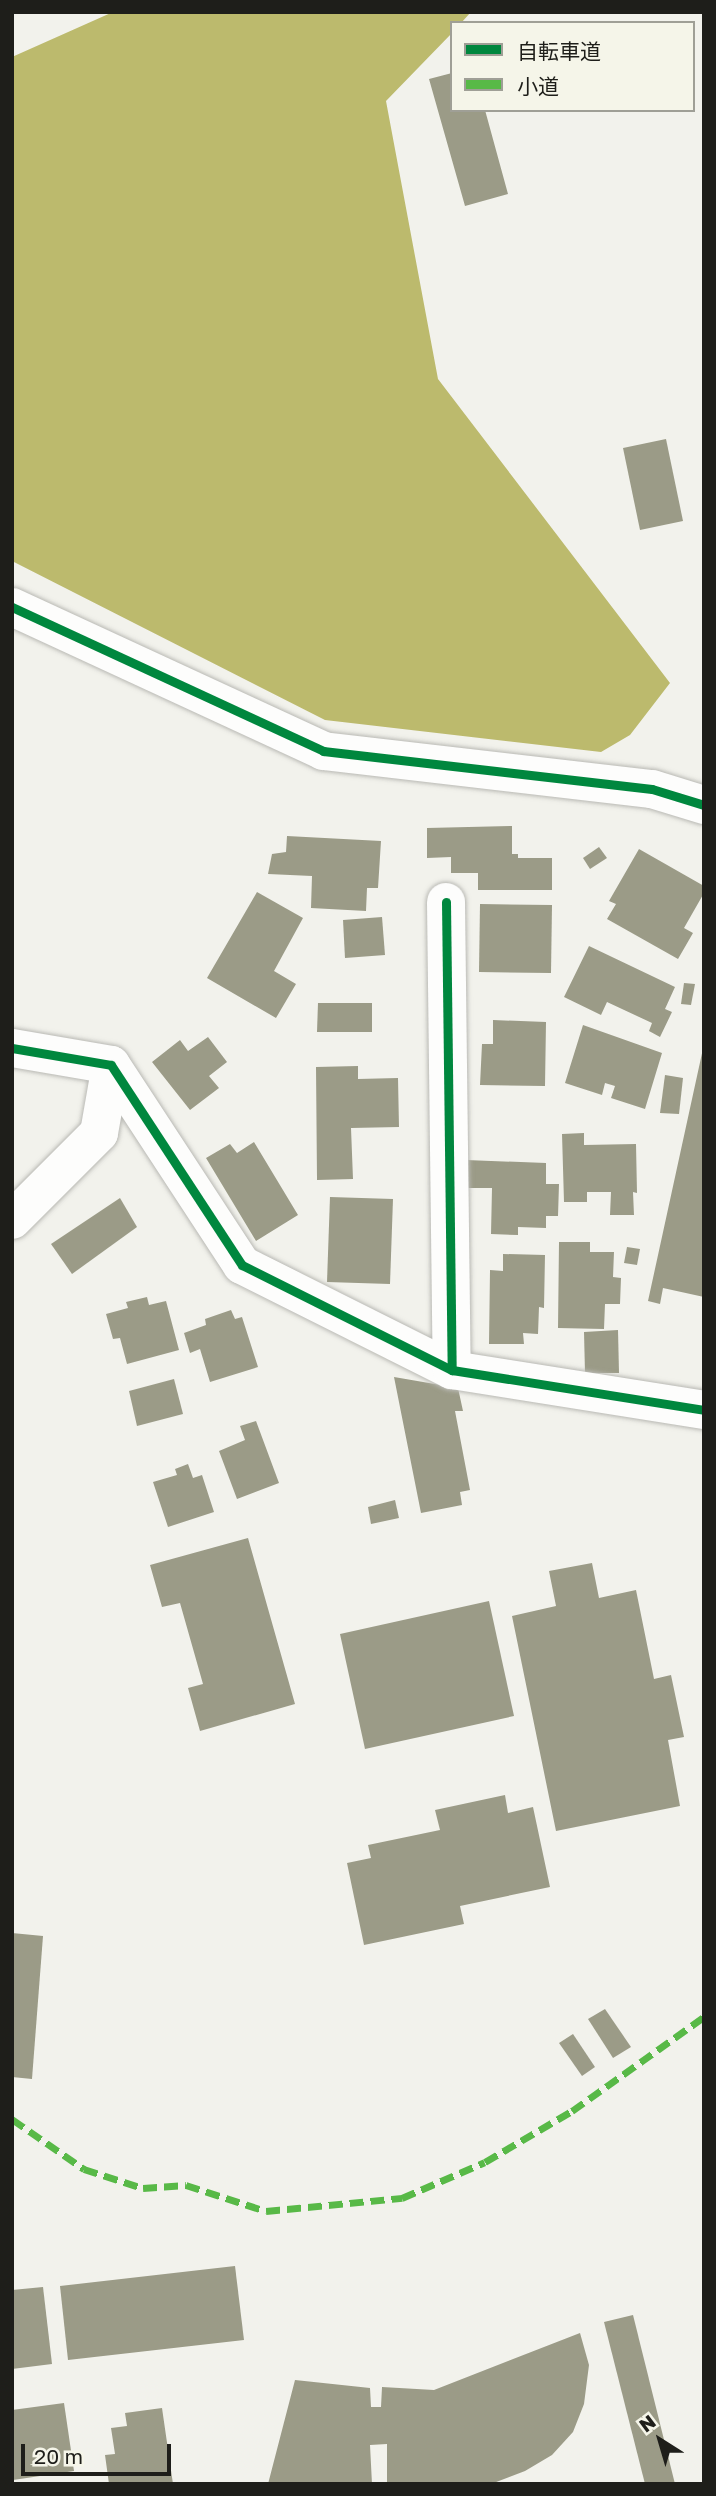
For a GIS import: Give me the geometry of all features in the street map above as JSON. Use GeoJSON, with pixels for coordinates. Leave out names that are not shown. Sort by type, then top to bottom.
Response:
{"type":"FeatureCollection","features":[{"type":"Feature","properties":{"kind":"street"},"geometry":{"type":"LineString","coordinates":[[12,607],[323,751],[652,789],[704,805]]}},
{"type":"Feature","properties":{"kind":"street"},"geometry":{"type":"LineString","coordinates":[[446,902],[452,1370]]}},
{"type":"Feature","properties":{"kind":"street"},"geometry":{"type":"LineString","coordinates":[[12,1048],[111,1065],[242,1265],[452,1370],[704,1410]]}},
{"type":"Feature","properties":{"kind":"street"},"geometry":{"type":"LineString","coordinates":[[12,1220],[100,1133],[111,1065]]}},
{"type":"Feature","properties":{"kind":"shaded area"},"geometry":{"type":"Polygon","coordinates":[[[113,12],[471,12],[463,21],[450,21],[450,35],[386,101],[438,379],[670,683],[630,735],[601,752],[325,720],[12,561],[12,57],[113,12]]]}},
{"type":"Feature","properties":{"kind":"building"},"geometry":{"type":"Polygon","coordinates":[[[450,74],[450,112],[486,112],[508,194],[465,206],[429,79],[450,74]]]}},
{"type":"Feature","properties":{"kind":"building"},"geometry":{"type":"Polygon","coordinates":[[[666,439],[683,521],[640,530],[623,448],[666,439]]]}},
{"type":"Feature","properties":{"kind":"building"},"geometry":{"type":"Polygon","coordinates":[[[512,826],[512,854],[518,854],[518,858],[552,858],[552,890],[478,890],[478,873],[451,873],[451,857],[427,858],[427,828],[512,826]]]}},
{"type":"Feature","properties":{"kind":"building"},"geometry":{"type":"Polygon","coordinates":[[[287,836],[381,841],[378,888],[367,888],[366,911],[311,908],[312,876],[268,874],[272,854],[286,852],[287,836]]]}},
{"type":"Feature","properties":{"kind":"building"},"geometry":{"type":"Polygon","coordinates":[[[599,847],[607,858],[590,869],[583,858],[599,847]]]}},
{"type":"Feature","properties":{"kind":"building"},"geometry":{"type":"Polygon","coordinates":[[[639,849],[704,886],[704,893],[684,928],[693,933],[678,959],[607,919],[616,904],[609,901],[639,849]]]}},
{"type":"Feature","properties":{"kind":"building"},"geometry":{"type":"Polygon","coordinates":[[[257,892],[303,918],[274,971],[296,984],[276,1018],[207,978],[257,892]]]}},
{"type":"Feature","properties":{"kind":"building"},"geometry":{"type":"Polygon","coordinates":[[[480,904],[552,905],[551,973],[479,972],[480,904]]]}},
{"type":"Feature","properties":{"kind":"building"},"geometry":{"type":"Polygon","coordinates":[[[382,917],[385,955],[345,958],[343,920],[382,917]]]}},
{"type":"Feature","properties":{"kind":"building"},"geometry":{"type":"Polygon","coordinates":[[[589,946],[675,987],[665,1009],[672,1012],[660,1037],[649,1031],[652,1023],[607,1002],[601,1015],[564,997],[589,946]]]}},
{"type":"Feature","properties":{"kind":"building"},"geometry":{"type":"Polygon","coordinates":[[[684,983],[695,984],[691,1005],[681,1004],[684,983]]]}},
{"type":"Feature","properties":{"kind":"building"},"geometry":{"type":"Polygon","coordinates":[[[318,1003],[372,1003],[372,1032],[317,1032],[318,1003]]]}},
{"type":"Feature","properties":{"kind":"building"},"geometry":{"type":"Polygon","coordinates":[[[493,1020],[546,1022],[545,1086],[480,1085],[482,1044],[493,1044],[493,1020]]]}},
{"type":"Feature","properties":{"kind":"building"},"geometry":{"type":"Polygon","coordinates":[[[583,1025],[662,1053],[645,1109],[611,1098],[615,1086],[605,1083],[602,1095],[565,1083],[583,1025]]]}},
{"type":"Feature","properties":{"kind":"building"},"geometry":{"type":"Polygon","coordinates":[[[208,1037],[227,1062],[209,1076],[219,1088],[190,1110],[152,1062],[180,1040],[188,1051],[208,1037]]]}},
{"type":"Feature","properties":{"kind":"building"},"geometry":{"type":"Polygon","coordinates":[[[704,1044],[704,1297],[663,1288],[660,1304],[648,1301],[704,1044]]]}},
{"type":"Feature","properties":{"kind":"building"},"geometry":{"type":"Polygon","coordinates":[[[358,1066],[358,1079],[398,1078],[399,1127],[351,1128],[353,1179],[317,1180],[316,1067],[358,1066]]]}},
{"type":"Feature","properties":{"kind":"building"},"geometry":{"type":"Polygon","coordinates":[[[665,1075],[683,1078],[679,1114],[660,1113],[665,1075]]]}},
{"type":"Feature","properties":{"kind":"building"},"geometry":{"type":"Polygon","coordinates":[[[584,1133],[584,1145],[636,1144],[637,1193],[633,1192],[634,1215],[610,1215],[611,1192],[587,1192],[587,1202],[564,1202],[562,1134],[584,1133]]]}},
{"type":"Feature","properties":{"kind":"building"},"geometry":{"type":"Polygon","coordinates":[[[254,1142],[298,1215],[256,1241],[206,1158],[230,1144],[237,1153],[254,1142]]]}},
{"type":"Feature","properties":{"kind":"building"},"geometry":{"type":"Polygon","coordinates":[[[466,1160],[546,1163],[546,1184],[559,1184],[558,1216],[546,1216],[546,1228],[518,1227],[518,1235],[491,1234],[492,1188],[466,1188],[466,1160]]]}},
{"type":"Feature","properties":{"kind":"building"},"geometry":{"type":"Polygon","coordinates":[[[330,1197],[393,1199],[390,1284],[327,1282],[330,1197]]]}},
{"type":"Feature","properties":{"kind":"building"},"geometry":{"type":"Polygon","coordinates":[[[120,1198],[137,1227],[72,1274],[51,1244],[120,1198]]]}},
{"type":"Feature","properties":{"kind":"building"},"geometry":{"type":"Polygon","coordinates":[[[559,1242],[590,1242],[590,1252],[614,1252],[613,1277],[621,1278],[620,1304],[605,1304],[604,1329],[558,1328],[559,1242]]]}},
{"type":"Feature","properties":{"kind":"building"},"geometry":{"type":"Polygon","coordinates":[[[627,1247],[640,1249],[637,1265],[624,1263],[627,1247]]]}},
{"type":"Feature","properties":{"kind":"building"},"geometry":{"type":"Polygon","coordinates":[[[503,1254],[545,1255],[544,1308],[539,1307],[538,1334],[523,1333],[524,1344],[489,1344],[490,1270],[503,1271],[503,1254]]]}},
{"type":"Feature","properties":{"kind":"building"},"geometry":{"type":"Polygon","coordinates":[[[147,1297],[149,1305],[166,1301],[179,1350],[127,1364],[120,1338],[113,1339],[106,1314],[128,1308],[126,1302],[147,1297]]]}},
{"type":"Feature","properties":{"kind":"building"},"geometry":{"type":"Polygon","coordinates":[[[231,1310],[235,1319],[242,1317],[258,1367],[210,1382],[200,1349],[190,1353],[184,1333],[206,1325],[205,1319],[231,1310]]]}},
{"type":"Feature","properties":{"kind":"building"},"geometry":{"type":"Polygon","coordinates":[[[618,1330],[619,1373],[585,1373],[584,1332],[618,1330]]]}},
{"type":"Feature","properties":{"kind":"building"},"geometry":{"type":"Polygon","coordinates":[[[394,1377],[458,1388],[463,1411],[455,1411],[470,1490],[460,1492],[462,1505],[421,1513],[394,1377]]]}},
{"type":"Feature","properties":{"kind":"building"},"geometry":{"type":"Polygon","coordinates":[[[174,1379],[183,1414],[137,1426],[129,1391],[174,1379]]]}},
{"type":"Feature","properties":{"kind":"building"},"geometry":{"type":"Polygon","coordinates":[[[256,1421],[279,1483],[237,1499],[219,1451],[245,1440],[240,1426],[256,1421]]]}},
{"type":"Feature","properties":{"kind":"building"},"geometry":{"type":"Polygon","coordinates":[[[188,1464],[193,1478],[202,1475],[214,1512],[168,1527],[153,1482],[177,1475],[175,1469],[188,1464]]]}},
{"type":"Feature","properties":{"kind":"building"},"geometry":{"type":"Polygon","coordinates":[[[395,1500],[399,1518],[371,1524],[368,1507],[395,1500]]]}},
{"type":"Feature","properties":{"kind":"building"},"geometry":{"type":"Polygon","coordinates":[[[248,1538],[295,1704],[200,1731],[188,1688],[203,1684],[180,1603],[162,1607],[150,1565],[248,1538]]]}},
{"type":"Feature","properties":{"kind":"building"},"geometry":{"type":"Polygon","coordinates":[[[592,1563],[599,1598],[636,1590],[654,1679],[671,1675],[684,1737],[668,1740],[680,1806],[556,1831],[512,1616],[556,1606],[549,1571],[592,1563]]]}},
{"type":"Feature","properties":{"kind":"building"},"geometry":{"type":"Polygon","coordinates":[[[489,1601],[514,1716],[365,1749],[340,1634],[489,1601]]]}},
{"type":"Feature","properties":{"kind":"building"},"geometry":{"type":"Polygon","coordinates":[[[505,1795],[508,1813],[533,1807],[550,1887],[460,1906],[464,1924],[364,1945],[347,1863],[371,1858],[368,1845],[440,1830],[435,1810],[505,1795]]]}},
{"type":"Feature","properties":{"kind":"building"},"geometry":{"type":"Polygon","coordinates":[[[12,1933],[43,1936],[32,2079],[12,2077],[12,1933]]]}},
{"type":"Feature","properties":{"kind":"building"},"geometry":{"type":"Polygon","coordinates":[[[605,2009],[631,2047],[613,2058],[588,2019],[605,2009]]]}},
{"type":"Feature","properties":{"kind":"building"},"geometry":{"type":"Polygon","coordinates":[[[573,2034],[595,2067],[582,2076],[559,2043],[573,2034]]]}},
{"type":"Feature","properties":{"kind":"building"},"geometry":{"type":"Polygon","coordinates":[[[235,2266],[244,2340],[68,2360],[60,2286],[235,2266]]]}},
{"type":"Feature","properties":{"kind":"building"},"geometry":{"type":"Polygon","coordinates":[[[43,2287],[52,2364],[12,2369],[12,2290],[43,2287]]]}},
{"type":"Feature","properties":{"kind":"building"},"geometry":{"type":"Polygon","coordinates":[[[633,2315],[675,2484],[645,2484],[604,2322],[633,2315]]]}},
{"type":"Feature","properties":{"kind":"building"},"geometry":{"type":"Polygon","coordinates":[[[580,2333],[589,2365],[584,2404],[573,2432],[552,2455],[525,2471],[491,2484],[387,2484],[387,2444],[370,2445],[372,2484],[268,2484],[295,2380],[370,2388],[371,2407],[381,2407],[382,2387],[434,2390],[580,2333]]]}},
{"type":"Feature","properties":{"kind":"building"},"geometry":{"type":"Polygon","coordinates":[[[64,2403],[74,2471],[13,2480],[12,2410],[64,2403]]]}},
{"type":"Feature","properties":{"kind":"building"},"geometry":{"type":"Polygon","coordinates":[[[162,2408],[173,2484],[109,2484],[105,2455],[115,2454],[111,2428],[127,2426],[125,2413],[162,2408]]]}},
{"type":"Feature","properties":{"kind":"marked path"},"geometry":{"type":"LineString","coordinates":[[12,2119],[84,2169],[143,2188],[186,2185],[266,2211],[402,2198],[485,2162],[572,2111],[704,2017]]}},
{"type":"Feature","properties":{"kind":"cycle path"},"geometry":{"type":"LineString","coordinates":[[12,607],[323,751],[652,789],[704,805]]}},
{"type":"Feature","properties":{"kind":"cycle path"},"geometry":{"type":"LineString","coordinates":[[446,902],[452,1370]]}},
{"type":"Feature","properties":{"kind":"cycle path"},"geometry":{"type":"LineString","coordinates":[[12,1048],[111,1065],[242,1265],[452,1370],[704,1410]]}}]}
